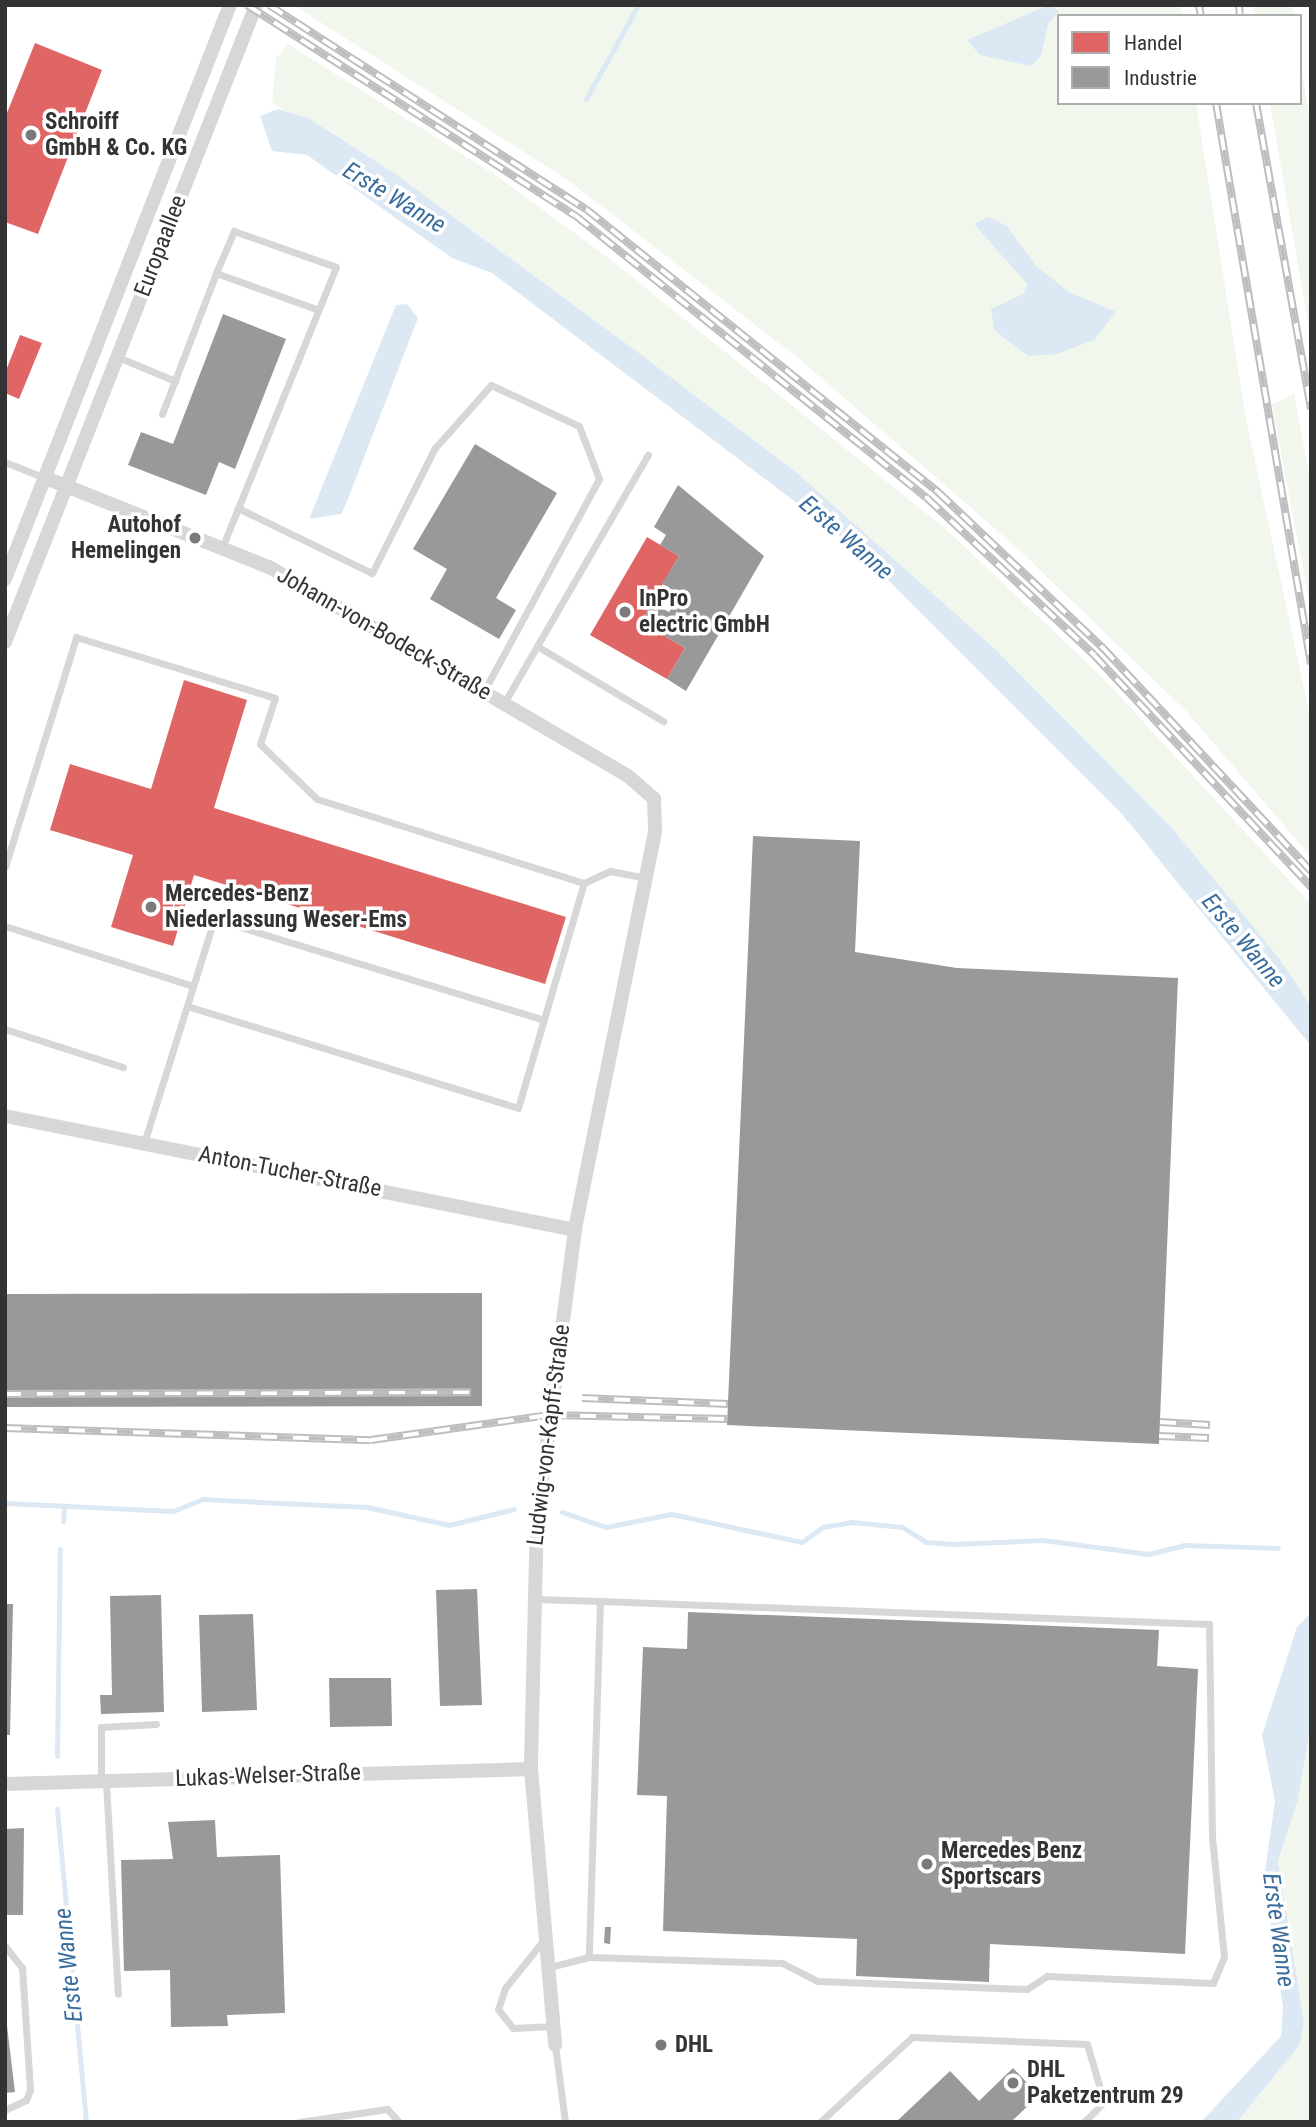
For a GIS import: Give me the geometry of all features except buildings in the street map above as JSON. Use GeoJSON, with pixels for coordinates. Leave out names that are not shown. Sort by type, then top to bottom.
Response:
{"type":"FeatureCollection","features":[{"type":"Feature","properties":{"kind":"street","name":"Europaallee"},"geometry":{"type":"LineString","coordinates":[[5,579],[230,5]]}},
{"type":"Feature","properties":{"kind":"street","name":"Europaallee"},"geometry":{"type":"LineString","coordinates":[[5,642],[256,5]]}},
{"type":"Feature","properties":{"kind":"street"},"geometry":{"type":"LineString","coordinates":[[46,478],[68,487]]}},
{"type":"Feature","properties":{"kind":"street","name":"Johann-von-Bodeck-Straße"},"geometry":{"type":"LineString","coordinates":[[68,487],[222,548],[311,589],[642,786],[653,799],[655,832]]}},
{"type":"Feature","properties":{"kind":"street","name":"Ludwig-von-Kapff-Straße"},"geometry":{"type":"LineString","coordinates":[[555,2045],[542,1942],[531,1769],[533,1599],[543,1456],[575,1230],[655,832]]}},
{"type":"Feature","properties":{"kind":"street","name":"Anton-Tucher-Straße"},"geometry":{"type":"LineString","coordinates":[[5,1116],[575,1230]]}},
{"type":"Feature","properties":{"kind":"street","name":"Lukas-Welser-Straße"},"geometry":{"type":"LineString","coordinates":[[5,1784],[531,1769]]}},
{"type":"Feature","properties":{"kind":"lane"},"geometry":{"type":"LineString","coordinates":[[162,414],[234,230],[336,267],[316,309],[222,548]]}},
{"type":"Feature","properties":{"kind":"lane"},"geometry":{"type":"LineString","coordinates":[[216,273],[316,309]]}},
{"type":"Feature","properties":{"kind":"lane"},"geometry":{"type":"LineString","coordinates":[[118,357],[175,381]]}},
{"type":"Feature","properties":{"kind":"lane"},"geometry":{"type":"LineString","coordinates":[[237,508],[372,573],[435,448],[491,385],[579,426],[599,479],[484,692]]}},
{"type":"Feature","properties":{"kind":"lane"},"geometry":{"type":"LineString","coordinates":[[503,704],[648,455]]}},
{"type":"Feature","properties":{"kind":"lane"},"geometry":{"type":"LineString","coordinates":[[5,463],[46,478]]}},
{"type":"Feature","properties":{"kind":"lane"},"geometry":{"type":"LineString","coordinates":[[5,867],[76,637],[275,698],[260,744],[317,799],[584,883],[610,871],[646,878]]}},
{"type":"Feature","properties":{"kind":"lane"},"geometry":{"type":"LineString","coordinates":[[537,646],[663,721]]}},
{"type":"Feature","properties":{"kind":"lane"},"geometry":{"type":"LineString","coordinates":[[187,1006],[518,1108],[584,883]]}},
{"type":"Feature","properties":{"kind":"lane"},"geometry":{"type":"LineString","coordinates":[[144,1143],[214,919],[544,1020]]}},
{"type":"Feature","properties":{"kind":"lane"},"geometry":{"type":"LineString","coordinates":[[5,926],[193,986]]}},
{"type":"Feature","properties":{"kind":"lane"},"geometry":{"type":"LineString","coordinates":[[5,1029],[123,1067]]}},
{"type":"Feature","properties":{"kind":"lane"},"geometry":{"type":"LineString","coordinates":[[533,1599],[1209,1624],[1212,1837],[1224,1957],[1213,1983],[1047,1976],[1027,1989],[817,1981],[782,1963],[589,1957],[546,1969]]}},
{"type":"Feature","properties":{"kind":"lane"},"geometry":{"type":"LineString","coordinates":[[589,1957],[600,1601]]}},
{"type":"Feature","properties":{"kind":"lane"},"geometry":{"type":"LineString","coordinates":[[118,1994],[101,1727],[156,1724]]}},
{"type":"Feature","properties":{"kind":"lane"},"geometry":{"type":"LineString","coordinates":[[542,1942],[505,1988],[498,2009],[513,2028],[553,2026]]}},
{"type":"Feature","properties":{"kind":"lane"},"geometry":{"type":"LineString","coordinates":[[5,1946],[22,1968],[30,2090],[26,2100],[5,2110]]}},
{"type":"Feature","properties":{"kind":"lane"},"geometry":{"type":"LineString","coordinates":[[820,2122],[912,2037],[1087,2044],[1104,2102],[1083,2122]]}},
{"type":"Feature","properties":{"kind":"lane"},"geometry":{"type":"LineString","coordinates":[[555,2045],[565,2122]]}},
{"type":"Feature","properties":{"kind":"lane"},"geometry":{"type":"LineString","coordinates":[[299,2122],[387,2109],[399,2122]]}},
{"type":"Feature","properties":{"kind":"shaded area"},"geometry":{"type":"Polygon","coordinates":[[[1180,5],[1182,14],[1057,14],[1057,105],[1196,105],[1246,419],[1311,721],[1311,857],[1186,711],[1016,547],[798,358],[569,181],[295,6],[1180,5]]]}},
{"type":"Feature","properties":{"kind":"shaded area"},"geometry":{"type":"Polygon","coordinates":[[[1253,5],[1292,5],[1294,14],[1255,14],[1253,5]]]}},
{"type":"Feature","properties":{"kind":"shaded area"},"geometry":{"type":"Polygon","coordinates":[[[288,44],[497,176],[610,259],[948,531],[1104,679],[1311,904],[1311,1006],[1171,827],[996,650],[635,350],[394,173],[272,103],[276,58],[288,44]]]}},
{"type":"Feature","properties":{"kind":"shaded area"},"geometry":{"type":"Polygon","coordinates":[[[1302,72],[1311,128],[1311,341],[1270,105],[1302,105],[1302,72]]]}},
{"type":"Feature","properties":{"kind":"shaded area"},"geometry":{"type":"Polygon","coordinates":[[[1294,393],[1311,485],[1311,611],[1272,405],[1294,393]]]}},
{"type":"Feature","properties":{"kind":"shaded area"},"geometry":{"type":"Polygon","coordinates":[[[1311,1722],[1311,2122],[1237,2122],[1300,2043],[1304,2022],[1278,1861],[1311,1722]]]}},
{"type":"Feature","properties":{"kind":"water"},"geometry":{"type":"Polygon","coordinates":[[[1049,5],[1059,11],[1048,24],[1041,56],[1031,66],[980,55],[967,40],[1049,5]]]}},
{"type":"Feature","properties":{"kind":"water"},"geometry":{"type":"Polygon","coordinates":[[[278,109],[308,118],[394,173],[635,350],[797,473],[996,650],[1171,827],[1278,957],[1311,1006],[1311,1046],[1121,813],[855,547],[492,273],[452,258],[307,155],[272,151],[260,116],[278,109]]]}},
{"type":"Feature","properties":{"kind":"water"},"geometry":{"type":"Polygon","coordinates":[[[989,217],[1007,226],[1036,266],[1069,292],[1116,312],[1094,340],[1057,354],[1028,356],[994,330],[991,309],[1023,294],[1027,284],[974,224],[989,217]]]}},
{"type":"Feature","properties":{"kind":"water"},"geometry":{"type":"Polygon","coordinates":[[[407,304],[418,318],[346,504],[341,514],[309,519],[396,305],[407,304]]]}},
{"type":"Feature","properties":{"kind":"water"},"geometry":{"type":"Polygon","coordinates":[[[1311,1613],[1311,1722],[1298,1799],[1278,1861],[1304,2022],[1300,2044],[1237,2122],[1201,2122],[1281,2036],[1283,2007],[1264,1878],[1275,1801],[1262,1735],[1297,1627],[1311,1613]]]}},
{"type":"Feature","properties":{"kind":"waterway"},"geometry":{"type":"LineString","coordinates":[[586,99],[638,5]]}},
{"type":"Feature","properties":{"kind":"waterway"},"geometry":{"type":"LineString","coordinates":[[5,1503],[173,1511],[203,1499],[367,1507],[449,1525],[514,1509]]}},
{"type":"Feature","properties":{"kind":"waterway","name":"Erste Wanne"},"geometry":{"type":"LineString","coordinates":[[63,1521],[64,1509]]}},
{"type":"Feature","properties":{"kind":"waterway"},"geometry":{"type":"LineString","coordinates":[[562,1512],[606,1527],[671,1514],[802,1542],[823,1527],[852,1522],[902,1527],[926,1542],[953,1544],[1043,1540],[1149,1554],[1184,1545],[1278,1548]]}},
{"type":"Feature","properties":{"kind":"waterway","name":"Erste Wanne"},"geometry":{"type":"LineString","coordinates":[[57,1756],[60,1549]]}},
{"type":"Feature","properties":{"kind":"waterway","name":"Erste Wanne"},"geometry":{"type":"LineString","coordinates":[[57,1809],[86,2122]]}},
{"type":"Feature","properties":{"kind":"railway"},"geometry":{"type":"LineString","coordinates":[[247,5],[576,216],[927,498],[1094,655],[1311,887]]}},
{"type":"Feature","properties":{"kind":"railway"},"geometry":{"type":"LineString","coordinates":[[269,5],[586,209],[938,492],[1103,648],[1311,871]]}},
{"type":"Feature","properties":{"kind":"railway"},"geometry":{"type":"LineString","coordinates":[[1199,5],[1201,14]]}},
{"type":"Feature","properties":{"kind":"railway"},"geometry":{"type":"LineString","coordinates":[[1239,5],[1240,14]]}},
{"type":"Feature","properties":{"kind":"railway"},"geometry":{"type":"LineString","coordinates":[[1216,105],[1311,664]]}},
{"type":"Feature","properties":{"kind":"railway"},"geometry":{"type":"LineString","coordinates":[[1256,105],[1311,409]]}},
{"type":"Feature","properties":{"kind":"railway"},"geometry":{"type":"LineString","coordinates":[[5,1394],[471,1392]]}},
{"type":"Feature","properties":{"kind":"railway"},"geometry":{"type":"LineString","coordinates":[[582,1398],[728,1404]]}},
{"type":"Feature","properties":{"kind":"railway"},"geometry":{"type":"LineString","coordinates":[[5,1428],[371,1440],[548,1415],[727,1419]]}},
{"type":"Feature","properties":{"kind":"railway"},"geometry":{"type":"LineString","coordinates":[[1160,1422],[1210,1425]]}},
{"type":"Feature","properties":{"kind":"railway"},"geometry":{"type":"LineString","coordinates":[[1159,1436],[1209,1438]]}},
{"type":"Feature","properties":{"kind":"place","name":"Schroiff GmbH & Co. KG"},"geometry":{"type":"Point","coordinates":[31,135]}},
{"type":"Feature","properties":{"kind":"place","name":"Autohof Hemelingen"},"geometry":{"type":"Point","coordinates":[195,538]}},
{"type":"Feature","properties":{"kind":"place","name":"InPro electric GmbH"},"geometry":{"type":"Point","coordinates":[625,612]}},
{"type":"Feature","properties":{"kind":"place","name":"Mercedes-Benz Niederlassung Weser-Ems"},"geometry":{"type":"Point","coordinates":[151,907]}},
{"type":"Feature","properties":{"kind":"place","name":"Mercedes Benz Sportscars"},"geometry":{"type":"Point","coordinates":[927,1864]}},
{"type":"Feature","properties":{"kind":"place","name":"DHL"},"geometry":{"type":"Point","coordinates":[661,2045]}},
{"type":"Feature","properties":{"kind":"place","name":"DHL Paketzentrum 29"},"geometry":{"type":"Point","coordinates":[1013,2083]}}]}
